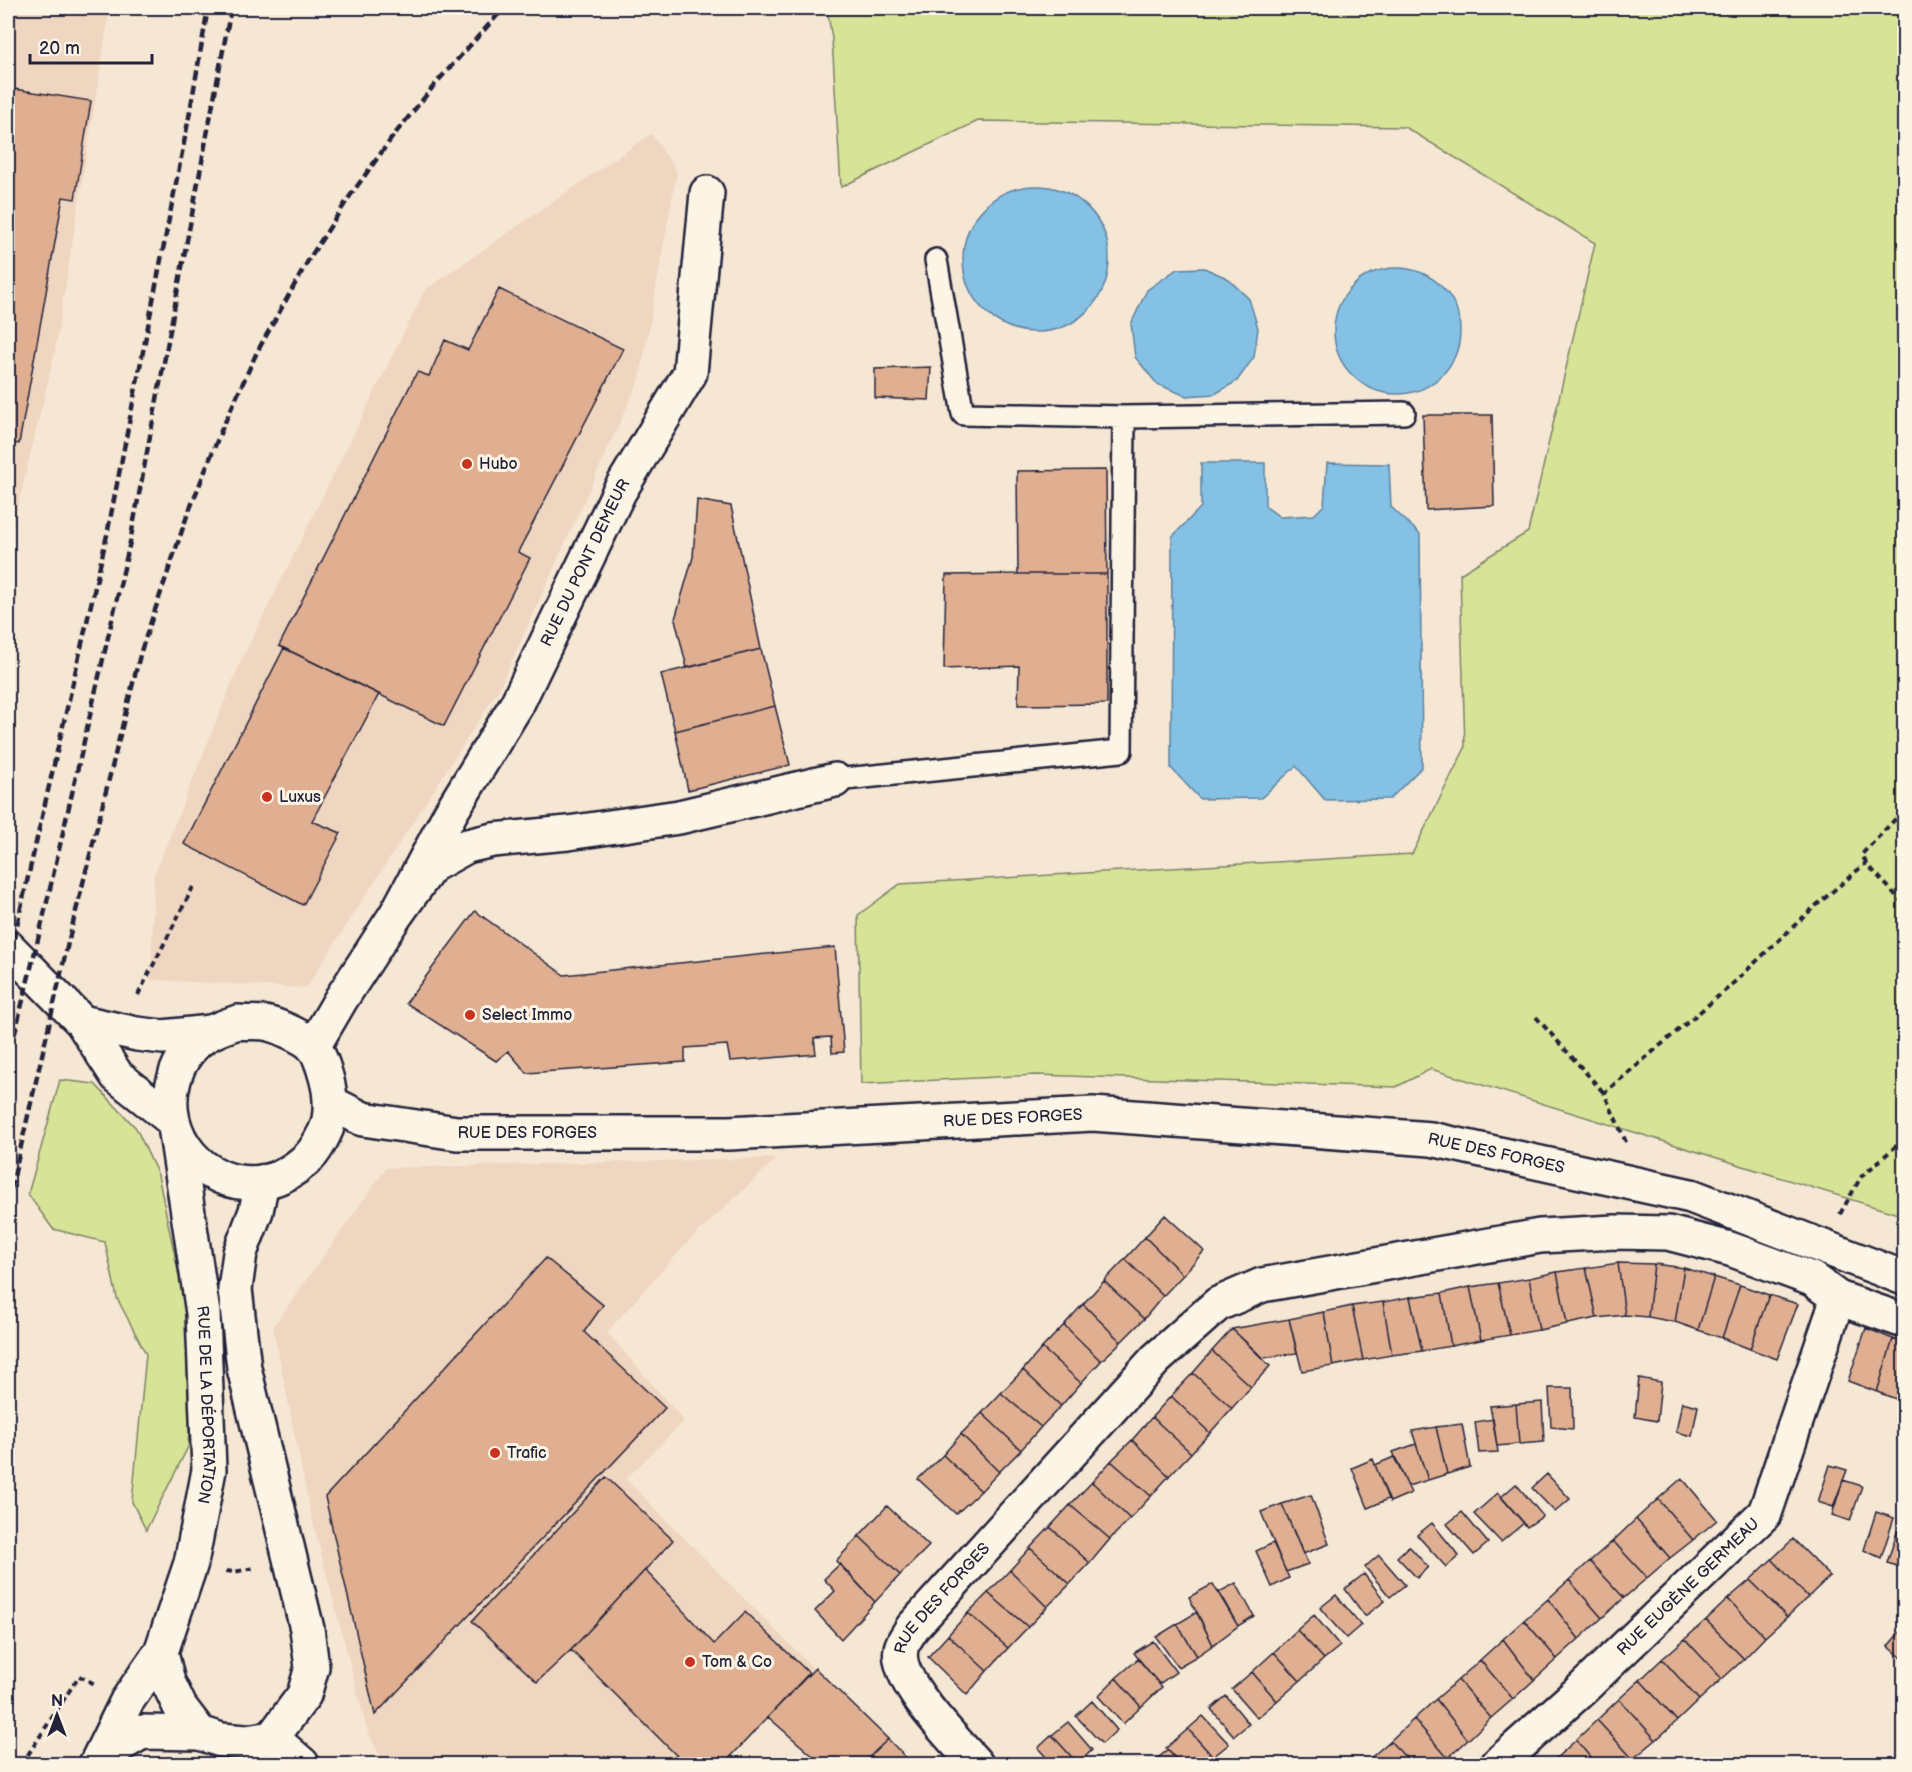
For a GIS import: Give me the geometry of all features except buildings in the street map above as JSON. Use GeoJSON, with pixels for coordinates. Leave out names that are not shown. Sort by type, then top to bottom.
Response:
{"type":"FeatureCollection","features":[{"type":"Feature","properties":{"kind":"street","name":"RUE DU PONT DEMEUR"},"geometry":{"type":"LineString","coordinates":[[397,913],[451,812],[517,704],[620,492],[690,373],[708,193]]}},
{"type":"Feature","properties":{"kind":"street","name":"RUE DU PONT DEMEUR"},"geometry":{"type":"LineString","coordinates":[[313,1047],[340,999],[431,866],[467,846],[493,840],[568,833],[679,817],[835,780]]}},
{"type":"Feature","properties":{"kind":"street"},"geometry":{"type":"LineString","coordinates":[[8,946],[82,1022],[117,1076],[174,1126],[190,1156],[211,1172],[235,1181],[262,1182],[288,1173],[311,1156],[326,1131],[331,1103],[327,1076],[313,1047],[292,1033],[266,1023],[238,1022],[212,1032],[191,1047],[177,1069],[170,1093],[174,1126]]}},
{"type":"Feature","properties":{"kind":"street"},"geometry":{"type":"LineString","coordinates":[[82,1022],[163,1037],[212,1032]]}},
{"type":"Feature","properties":{"kind":"street","name":"RUE DES FORGES"},"geometry":{"type":"LineString","coordinates":[[331,1103],[363,1119],[457,1133],[729,1133],[1093,1114],[1431,1139],[1691,1196],[1905,1278]]}},
{"type":"Feature","properties":{"kind":"street","name":"RUE DE LA DÉPORTATION"},"geometry":{"type":"LineString","coordinates":[[98,1760],[127,1701],[160,1652],[191,1563],[209,1470],[203,1312],[174,1126]]}},
{"type":"Feature","properties":{"kind":"street"},"geometry":{"type":"LineString","coordinates":[[98,1760],[142,1732],[200,1733],[221,1740],[246,1742],[272,1738],[304,1695],[312,1667],[307,1629],[244,1368],[235,1289],[240,1253],[256,1211],[262,1182]]}},
{"type":"Feature","properties":{"kind":"street","name":"RUE DES FORGES"},"geometry":{"type":"LineString","coordinates":[[1691,1196],[1695,1209],[1730,1249]]}},
{"type":"Feature","properties":{"kind":"street","name":"RUE DES FORGES"},"geometry":{"type":"LineString","coordinates":[[976,1764],[917,1696],[903,1671],[901,1649],[912,1628],[1156,1359],[1218,1304],[1262,1285],[1540,1236],[1615,1232],[1668,1233],[1730,1249],[1812,1279],[1838,1298],[1905,1322]]}},
{"type":"Feature","properties":{"kind":"street","name":"RUE EUGÈNE GERMEAU"},"geometry":{"type":"LineString","coordinates":[[1498,1764],[1581,1690],[1765,1513],[1838,1298]]}},
{"type":"Feature","properties":{"kind":"street"},"geometry":{"type":"LineString","coordinates":[[160,1652],[168,1682],[180,1707],[200,1733]]}},
{"type":"Feature","properties":{"kind":"street"},"geometry":{"type":"LineString","coordinates":[[272,1738],[302,1764]]}},
{"type":"Feature","properties":{"kind":"lane"},"geometry":{"type":"LineString","coordinates":[[936,260],[963,414],[1124,417],[1404,413]]}},
{"type":"Feature","properties":{"kind":"lane"},"geometry":{"type":"LineString","coordinates":[[835,780],[1122,751],[1124,417]]}},
{"type":"Feature","properties":{"kind":"path"},"geometry":{"type":"LineString","coordinates":[[1905,810],[1862,854],[1866,863],[1905,904]]}},
{"type":"Feature","properties":{"kind":"path"},"geometry":{"type":"LineString","coordinates":[[1604,1093],[1727,989],[1812,909],[1866,863]]}},
{"type":"Feature","properties":{"kind":"path"},"geometry":{"type":"LineString","coordinates":[[137,1034],[138,997],[193,887]]}},
{"type":"Feature","properties":{"kind":"path"},"geometry":{"type":"LineString","coordinates":[[1536,1017],[1604,1093],[1646,1187]]}},
{"type":"Feature","properties":{"kind":"path"},"geometry":{"type":"LineString","coordinates":[[1821,1246],[1862,1177],[1905,1139]]}},
{"type":"Feature","properties":{"kind":"path"},"geometry":{"type":"LineString","coordinates":[[191,1563],[234,1572],[290,1560]]}},
{"type":"Feature","properties":{"kind":"path"},"geometry":{"type":"LineString","coordinates":[[22,1764],[79,1676],[127,1701]]}},
{"type":"Feature","properties":{"kind":"shaded area"},"geometry":{"type":"Polygon","coordinates":[[[8,8],[110,8],[54,357],[8,547],[8,8]]]}},
{"type":"Feature","properties":{"kind":"shaded area"},"geometry":{"type":"Polygon","coordinates":[[[651,134],[677,171],[640,378],[499,689],[306,988],[151,980],[154,875],[240,663],[425,290],[651,134]]]}},
{"type":"Feature","properties":{"kind":"shaded area"},"geometry":{"type":"Polygon","coordinates":[[[777,1158],[688,1242],[607,1332],[684,1421],[626,1479],[814,1669],[725,1764],[384,1764],[367,1730],[310,1511],[273,1327],[386,1168],[777,1158]]]}},
{"type":"Feature","properties":{"kind":"green space"},"geometry":{"type":"Polygon","coordinates":[[[827,8],[1904,8],[1904,1216],[1431,1069],[1396,1087],[1036,1075],[861,1084],[858,915],[900,884],[1412,854],[1465,748],[1460,574],[1528,532],[1595,243],[1405,127],[978,121],[841,187],[832,39],[827,8]]]}},
{"type":"Feature","properties":{"kind":"green space"},"geometry":{"type":"Polygon","coordinates":[[[60,1080],[95,1084],[136,1128],[158,1175],[194,1348],[188,1447],[146,1530],[132,1502],[146,1354],[117,1298],[105,1242],[53,1229],[28,1194],[60,1080]]]}},
{"type":"Feature","properties":{"kind":"water"},"geometry":{"type":"Polygon","coordinates":[[[1036,186],[1064,191],[1088,207],[1104,231],[1109,259],[1104,287],[1088,311],[1064,327],[1036,332],[1008,327],[984,311],[968,287],[963,259],[968,231],[984,207],[1008,191],[1036,186]]]}},
{"type":"Feature","properties":{"kind":"water"},"geometry":{"type":"Polygon","coordinates":[[[1204,268],[1227,278],[1249,299],[1258,328],[1254,357],[1237,381],[1215,394],[1186,396],[1157,384],[1135,357],[1131,324],[1147,290],[1177,269],[1204,268]]]}},
{"type":"Feature","properties":{"kind":"water"},"geometry":{"type":"Polygon","coordinates":[[[1397,268],[1421,273],[1441,287],[1455,307],[1460,331],[1455,355],[1441,375],[1421,389],[1397,394],[1373,389],[1353,375],[1339,355],[1334,331],[1339,307],[1353,287],[1373,273],[1397,268]]]}},
{"type":"Feature","properties":{"kind":"water"},"geometry":{"type":"Polygon","coordinates":[[[1201,463],[1265,463],[1265,506],[1280,517],[1314,515],[1324,505],[1327,463],[1389,464],[1391,507],[1420,534],[1422,767],[1390,799],[1325,800],[1296,766],[1261,798],[1200,799],[1171,768],[1172,537],[1201,507],[1201,463]]]}},
{"type":"Feature","properties":{"kind":"railway"},"geometry":{"type":"LineString","coordinates":[[8,964],[107,535],[189,117],[208,8]]}},
{"type":"Feature","properties":{"kind":"railway"},"geometry":{"type":"LineString","coordinates":[[8,1061],[130,542],[231,8]]}},
{"type":"Feature","properties":{"kind":"railway"},"geometry":{"type":"LineString","coordinates":[[8,1202],[68,943],[141,651],[187,516],[221,431],[257,352],[309,259],[350,196],[394,135],[437,82],[504,8]]}},
{"type":"Feature","properties":{"kind":"place","name":"Hubo"},"geometry":{"type":"Point","coordinates":[467,464]}},
{"type":"Feature","properties":{"kind":"place","name":"Luxus"},"geometry":{"type":"Point","coordinates":[267,797]}},
{"type":"Feature","properties":{"kind":"place","name":"Select Immo"},"geometry":{"type":"Point","coordinates":[470,1015]}},
{"type":"Feature","properties":{"kind":"place","name":"Trafic"},"geometry":{"type":"Point","coordinates":[495,1453]}},
{"type":"Feature","properties":{"kind":"place","name":"Tom & Co"},"geometry":{"type":"Point","coordinates":[690,1662]}}]}
